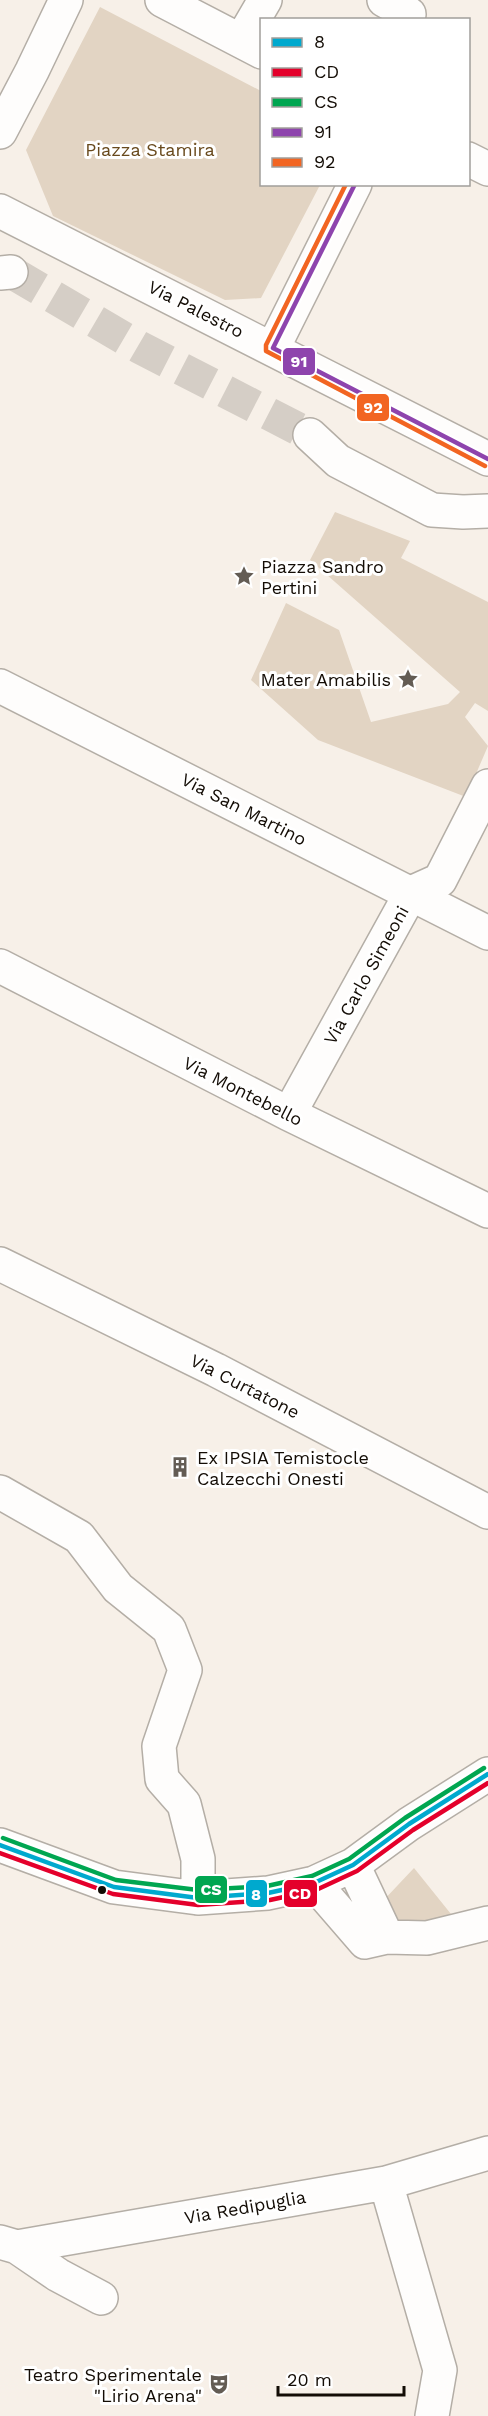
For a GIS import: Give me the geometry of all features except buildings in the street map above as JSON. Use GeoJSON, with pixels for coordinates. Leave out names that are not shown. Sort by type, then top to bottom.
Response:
{"type":"FeatureCollection","features":[{"type":"Feature","properties":{"kind":"street"},"geometry":{"type":"LineString","coordinates":[[0,132],[66,0]]}},
{"type":"Feature","properties":{"kind":"street"},"geometry":{"type":"LineString","coordinates":[[162,0],[251,46],[265,0]]}},
{"type":"Feature","properties":{"kind":"street"},"geometry":{"type":"LineString","coordinates":[[384,0],[409,14],[408,18]]}},
{"type":"Feature","properties":{"kind":"street"},"geometry":{"type":"LineString","coordinates":[[470,160],[488,169]]}},
{"type":"Feature","properties":{"kind":"street"},"geometry":{"type":"LineString","coordinates":[[273,348],[354,186]]}},
{"type":"Feature","properties":{"kind":"street","name":"Via Palestro"},"geometry":{"type":"LineString","coordinates":[[0,211],[488,459]]}},
{"type":"Feature","properties":{"kind":"street"},"geometry":{"type":"LineString","coordinates":[[310,435],[338,460],[432,510],[488,511]]}},
{"type":"Feature","properties":{"kind":"street","name":"Via San Martino"},"geometry":{"type":"LineString","coordinates":[[0,686],[488,933]]}},
{"type":"Feature","properties":{"kind":"street","name":"Via Carlo Simeoni"},"geometry":{"type":"LineString","coordinates":[[289,1114],[411,893],[440,880],[488,786]]}},
{"type":"Feature","properties":{"kind":"street","name":"Via Montebello"},"geometry":{"type":"LineString","coordinates":[[0,966],[289,1114],[488,1211]]}},
{"type":"Feature","properties":{"kind":"street","name":"Via Curtatone"},"geometry":{"type":"LineString","coordinates":[[0,1264],[216,1370],[488,1512]]}},
{"type":"Feature","properties":{"kind":"street"},"geometry":{"type":"LineString","coordinates":[[0,1492],[79,1538],[118,1588],[169,1629],[185,1670],[159,1746],[162,1779],[184,1804],[198,1859],[198,1898]]}},
{"type":"Feature","properties":{"kind":"street"},"geometry":{"type":"LineString","coordinates":[[0,1845],[114,1887],[198,1898],[268,1893],[314,1883],[353,1865],[410,1824],[488,1774]]}},
{"type":"Feature","properties":{"kind":"street"},"geometry":{"type":"LineString","coordinates":[[353,1865],[387,1937]]}},
{"type":"Feature","properties":{"kind":"street"},"geometry":{"type":"LineString","coordinates":[[314,1883],[365,1942],[387,1937],[427,1938],[488,1923]]}},
{"type":"Feature","properties":{"kind":"street","name":"Via Redipuglia"},"geometry":{"type":"LineString","coordinates":[[8,2245],[386,2182],[488,2153]]}},
{"type":"Feature","properties":{"kind":"street"},"geometry":{"type":"LineString","coordinates":[[386,2182],[440,2370],[432,2416]]}},
{"type":"Feature","properties":{"kind":"street"},"geometry":{"type":"LineString","coordinates":[[8,2245],[101,2298]]}},
{"type":"Feature","properties":{"kind":"green space","name":"Piazza Stamira"},"geometry":{"type":"Polygon","coordinates":[[[100,7],[260,90],[260,186],[319,186],[261,298],[225,300],[53,216],[26,150],[100,7]]]}},
{"type":"Feature","properties":{"kind":"green space"},"geometry":{"type":"Polygon","coordinates":[[[335,512],[410,541],[401,558],[488,602],[488,711],[475,703],[465,717],[488,746],[466,797],[318,740],[251,680],[286,603],[339,630],[371,722],[448,704],[460,692],[310,560],[335,512]]]}},
{"type":"Feature","properties":{"kind":"green space"},"geometry":{"type":"Polygon","coordinates":[[[414,1868],[455,1919],[401,1932],[381,1903],[414,1868]]]}},
{"type":"Feature","properties":{"kind":"tunnel"},"geometry":{"type":"LineString","coordinates":[[11,272],[139,347],[310,435]]}},
{"type":"Feature","properties":{"kind":"transit line","name":"92"},"geometry":{"type":"LineString","coordinates":[[345,186],[266,345],[266,351],[485,466]]}},
{"type":"Feature","properties":{"kind":"transit line","name":"91"},"geometry":{"type":"LineString","coordinates":[[354,186],[273,348],[488,459]]}},
{"type":"Feature","properties":{"kind":"transit line","name":"CS"},"geometry":{"type":"LineString","coordinates":[[3,1838],[116,1880],[198,1890],[267,1886],[312,1876],[349,1859],[405,1818],[484,1768]]}},
{"type":"Feature","properties":{"kind":"transit line","name":"8"},"geometry":{"type":"LineString","coordinates":[[0,1845],[114,1887],[198,1898],[268,1893],[314,1883],[353,1865],[409,1824],[488,1774]]}},
{"type":"Feature","properties":{"kind":"transit line","name":"CD"},"geometry":{"type":"LineString","coordinates":[[0,1853],[113,1894],[198,1905],[270,1900],[316,1890],[357,1871],[413,1830],[488,1783]]}},
{"type":"Feature","properties":{"kind":"place","name":"Piazza Sandro Pertini"},"geometry":{"type":"Point","coordinates":[244,576]}},
{"type":"Feature","properties":{"kind":"place","name":"Mater Amabilis"},"geometry":{"type":"Point","coordinates":[408,679]}},
{"type":"Feature","properties":{"kind":"place","name":"Ex IPSIA Temistocle Calzecchi Onesti"},"geometry":{"type":"Point","coordinates":[180,1467]}},
{"type":"Feature","properties":{"kind":"place","name":"Teatro Sperimentale \"Lirio Arena\""},"geometry":{"type":"Point","coordinates":[219,2384]}}]}
